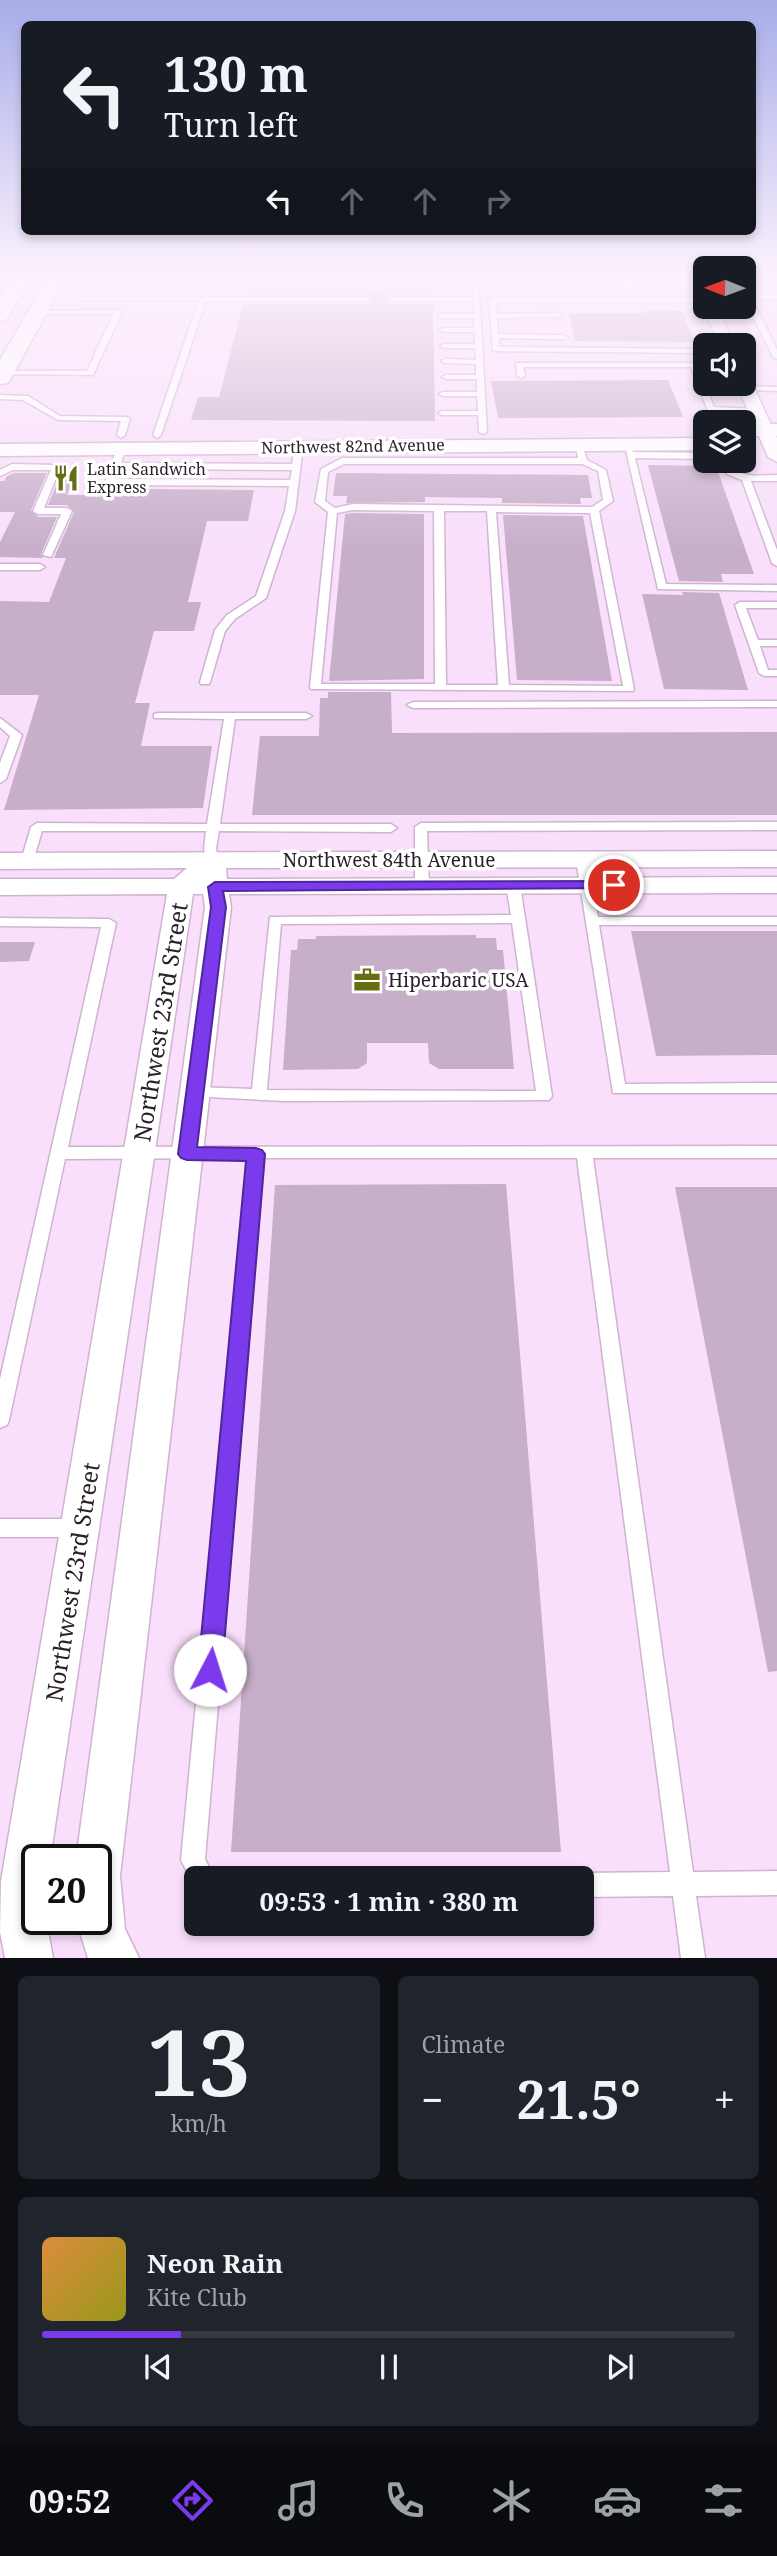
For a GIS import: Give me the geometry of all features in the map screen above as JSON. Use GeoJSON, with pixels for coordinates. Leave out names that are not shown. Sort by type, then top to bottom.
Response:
{"type":"FeatureCollection","features":[{"type":"Feature","properties":{"kind":"street"},"geometry":{"type":"LineString","coordinates":[[749,396],[767,435]]}},
{"type":"Feature","properties":{"kind":"street","name":"Northwest 82nd Avenue"},"geometry":{"type":"LineString","coordinates":[[0,436],[120,450],[298,457],[482,423],[693,430]]}},
{"type":"Feature","properties":{"kind":"street","name":"Northwest 82nd Avenue"},"geometry":{"type":"LineString","coordinates":[[0,450],[60,458],[120,450],[157,435],[342,447],[580,453],[693,445]]}},
{"type":"Feature","properties":{"kind":"street","name":"Northwest 84th Avenue"},"geometry":{"type":"LineString","coordinates":[[422,873],[582,859],[777,859]]}},
{"type":"Feature","properties":{"kind":"street","name":"Northwest 84th Avenue"},"geometry":{"type":"LineString","coordinates":[[0,860],[422,873],[513,885],[777,885]]}},
{"type":"Feature","properties":{"kind":"street","name":"Northwest 84th Avenue"},"geometry":{"type":"LineString","coordinates":[[0,887],[205,865]]}},
{"type":"Feature","properties":{"kind":"street","name":"Northwest 23rd Street"},"geometry":{"type":"LineString","coordinates":[[113,1956],[99,1922],[97,1876],[218,907],[205,865]]}},
{"type":"Feature","properties":{"kind":"street","name":"Northwest 23rd Street"},"geometry":{"type":"LineString","coordinates":[[29,1958],[22,1922],[24,1881],[139,1155],[205,865]]}},
{"type":"Feature","properties":{"kind":"lane"},"geometry":{"type":"LineString","coordinates":[[1,376],[90,373],[92,369]]}},
{"type":"Feature","properties":{"kind":"lane"},"geometry":{"type":"LineString","coordinates":[[157,435],[179,369]]}},
{"type":"Feature","properties":{"kind":"lane"},"geometry":{"type":"LineString","coordinates":[[442,413],[482,423],[479,369]]}},
{"type":"Feature","properties":{"kind":"lane"},"geometry":{"type":"LineString","coordinates":[[520,369],[521,376]]}},
{"type":"Feature","properties":{"kind":"lane"},"geometry":{"type":"LineString","coordinates":[[591,369],[593,377]]}},
{"type":"Feature","properties":{"kind":"lane"},"geometry":{"type":"LineString","coordinates":[[634,369],[636,377]]}},
{"type":"Feature","properties":{"kind":"lane"},"geometry":{"type":"LineString","coordinates":[[446,377],[480,377]]}},
{"type":"Feature","properties":{"kind":"lane"},"geometry":{"type":"LineString","coordinates":[[756,387],[777,388]]}},
{"type":"Feature","properties":{"kind":"lane"},"geometry":{"type":"LineString","coordinates":[[443,394],[481,394]]}},
{"type":"Feature","properties":{"kind":"lane"},"geometry":{"type":"LineString","coordinates":[[706,396],[711,410],[767,435]]}},
{"type":"Feature","properties":{"kind":"lane"},"geometry":{"type":"LineString","coordinates":[[0,397],[26,398],[58,418],[127,419],[109,482],[294,483]]}},
{"type":"Feature","properties":{"kind":"lane"},"geometry":{"type":"LineString","coordinates":[[342,447],[324,471],[320,502],[333,511],[353,507],[594,510],[608,501],[602,470],[580,453]]}},
{"type":"Feature","properties":{"kind":"lane"},"geometry":{"type":"LineString","coordinates":[[693,455],[629,450],[662,587],[777,588]]}},
{"type":"Feature","properties":{"kind":"lane"},"geometry":{"type":"LineString","coordinates":[[205,682],[220,630],[231,617],[261,598],[290,511],[298,457]]}},
{"type":"Feature","properties":{"kind":"lane"},"geometry":{"type":"LineString","coordinates":[[0,473],[12,467],[60,458]]}},
{"type":"Feature","properties":{"kind":"lane"},"geometry":{"type":"LineString","coordinates":[[48,555],[67,511],[38,511],[60,458]]}},
{"type":"Feature","properties":{"kind":"lane"},"geometry":{"type":"LineString","coordinates":[[733,473],[746,478],[777,478]]}},
{"type":"Feature","properties":{"kind":"lane"},"geometry":{"type":"LineString","coordinates":[[746,478],[777,564]]}},
{"type":"Feature","properties":{"kind":"lane"},"geometry":{"type":"LineString","coordinates":[[439,508],[441,688]]}},
{"type":"Feature","properties":{"kind":"lane"},"geometry":{"type":"LineString","coordinates":[[491,509],[504,688]]}},
{"type":"Feature","properties":{"kind":"lane"},"geometry":{"type":"LineString","coordinates":[[333,511],[315,687],[629,689],[594,510]]}},
{"type":"Feature","properties":{"kind":"lane"},"geometry":{"type":"LineString","coordinates":[[0,567],[40,568]]}},
{"type":"Feature","properties":{"kind":"lane"},"geometry":{"type":"LineString","coordinates":[[777,605],[740,605],[764,673],[777,673]]}},
{"type":"Feature","properties":{"kind":"lane"},"geometry":{"type":"LineString","coordinates":[[754,643],[777,643]]}},
{"type":"Feature","properties":{"kind":"lane"},"geometry":{"type":"LineString","coordinates":[[413,705],[777,704]]}},
{"type":"Feature","properties":{"kind":"lane"},"geometry":{"type":"LineString","coordinates":[[158,716],[306,716]]}},
{"type":"Feature","properties":{"kind":"lane"},"geometry":{"type":"LineString","coordinates":[[230,716],[205,865],[391,828]]}},
{"type":"Feature","properties":{"kind":"lane"},"geometry":{"type":"LineString","coordinates":[[0,721],[16,735],[0,779]]}},
{"type":"Feature","properties":{"kind":"lane"},"geometry":{"type":"LineString","coordinates":[[422,873],[421,827],[777,826]]}},
{"type":"Feature","properties":{"kind":"lane"},"geometry":{"type":"LineString","coordinates":[[582,859],[618,1089],[777,1088]]}},
{"type":"Feature","properties":{"kind":"lane"},"geometry":{"type":"LineString","coordinates":[[195,1092],[544,1096],[513,885]]}},
{"type":"Feature","properties":{"kind":"lane"},"geometry":{"type":"LineString","coordinates":[[259,1094],[275,920],[517,919]]}},
{"type":"Feature","properties":{"kind":"lane"},"geometry":{"type":"LineString","coordinates":[[592,921],[777,921]]}},
{"type":"Feature","properties":{"kind":"lane"},"geometry":{"type":"LineString","coordinates":[[0,922],[109,923],[0,1420]]}},
{"type":"Feature","properties":{"kind":"lane"},"geometry":{"type":"LineString","coordinates":[[58,1153],[139,1155],[777,1152]]}},
{"type":"Feature","properties":{"kind":"lane"},"geometry":{"type":"LineString","coordinates":[[584,1153],[693,1958]]}},
{"type":"Feature","properties":{"kind":"lane"},"geometry":{"type":"LineString","coordinates":[[196,1866],[193,1860],[256,1154]]}},
{"type":"Feature","properties":{"kind":"lane"},"geometry":{"type":"LineString","coordinates":[[0,1528],[80,1528]]}},
{"type":"Feature","properties":{"kind":"lane"},"geometry":{"type":"LineString","coordinates":[[594,1885],[777,1883]]}},
{"type":"Feature","properties":{"kind":"building"},"geometry":{"type":"Polygon","coordinates":[[[226,369],[434,369],[435,421],[191,420],[198,397],[219,397],[226,369]]]}},
{"type":"Feature","properties":{"kind":"building"},"geometry":{"type":"Polygon","coordinates":[[[668,380],[683,417],[498,418],[491,381],[668,380]]]}},
{"type":"Feature","properties":{"kind":"building"},"geometry":{"type":"Polygon","coordinates":[[[648,465],[693,466],[693,473],[718,473],[754,574],[721,574],[723,582],[679,581],[648,465]]]}},
{"type":"Feature","properties":{"kind":"building"},"geometry":{"type":"Polygon","coordinates":[[[62,471],[77,471],[67,495],[145,495],[147,489],[254,490],[248,521],[207,521],[188,602],[201,602],[194,631],[154,631],[135,703],[150,703],[141,746],[212,746],[203,808],[4,810],[39,695],[0,695],[0,601],[49,602],[66,558],[54,558],[74,512],[67,505],[48,505],[62,471]]]}},
{"type":"Feature","properties":{"kind":"building"},"geometry":{"type":"Polygon","coordinates":[[[14,473],[47,473],[31,510],[38,517],[57,517],[41,554],[43,558],[0,557],[0,542],[15,512],[0,512],[0,481],[14,473]]]}},
{"type":"Feature","properties":{"kind":"building"},"geometry":{"type":"Polygon","coordinates":[[[336,473],[588,475],[592,498],[580,498],[581,504],[502,503],[502,498],[425,497],[425,502],[346,503],[347,496],[333,496],[336,473]]]}},
{"type":"Feature","properties":{"kind":"building"},"geometry":{"type":"Polygon","coordinates":[[[345,514],[424,514],[424,679],[329,681],[345,514]]]}},
{"type":"Feature","properties":{"kind":"building"},"geometry":{"type":"Polygon","coordinates":[[[503,515],[583,516],[612,681],[517,680],[503,515]]]}},
{"type":"Feature","properties":{"kind":"building"},"geometry":{"type":"Polygon","coordinates":[[[682,592],[719,593],[748,690],[664,689],[642,594],[683,595],[682,592]]]}},
{"type":"Feature","properties":{"kind":"building"},"geometry":{"type":"Polygon","coordinates":[[[328,692],[391,692],[392,733],[777,732],[777,815],[252,815],[260,736],[319,736],[320,698],[328,698],[328,692]]]}},
{"type":"Feature","properties":{"kind":"building"},"geometry":{"type":"Polygon","coordinates":[[[631,931],[777,931],[777,1055],[656,1056],[631,931]]]}},
{"type":"Feature","properties":{"kind":"building"},"geometry":{"type":"Polygon","coordinates":[[[476,935],[476,938],[496,938],[497,950],[503,950],[514,1069],[439,1069],[429,1063],[428,1043],[367,1043],[367,1063],[358,1069],[283,1070],[291,950],[297,950],[298,939],[316,939],[316,936],[476,935]]]}},
{"type":"Feature","properties":{"kind":"building"},"geometry":{"type":"Polygon","coordinates":[[[0,942],[35,942],[29,961],[0,962],[0,942]]]}},
{"type":"Feature","properties":{"kind":"building"},"geometry":{"type":"Polygon","coordinates":[[[506,1184],[561,1852],[231,1852],[275,1185],[506,1184]]]}},
{"type":"Feature","properties":{"kind":"building"},"geometry":{"type":"Polygon","coordinates":[[[675,1187],[777,1187],[777,1671],[768,1672],[675,1187]]]}},
{"type":"Feature","properties":{"kind":"place","name":"Latin Sandwich Express"},"geometry":{"type":"Point","coordinates":[66,478]}},
{"type":"Feature","properties":{"kind":"place","name":"Hiperbaric USA"},"geometry":{"type":"Point","coordinates":[367,980]}},
{"type":"Feature","properties":{"kind":"route"},"geometry":{"type":"LineString","coordinates":[[210,1670],[256,1154],[187,1154],[218,907],[215,887],[614,885]]}}]}
